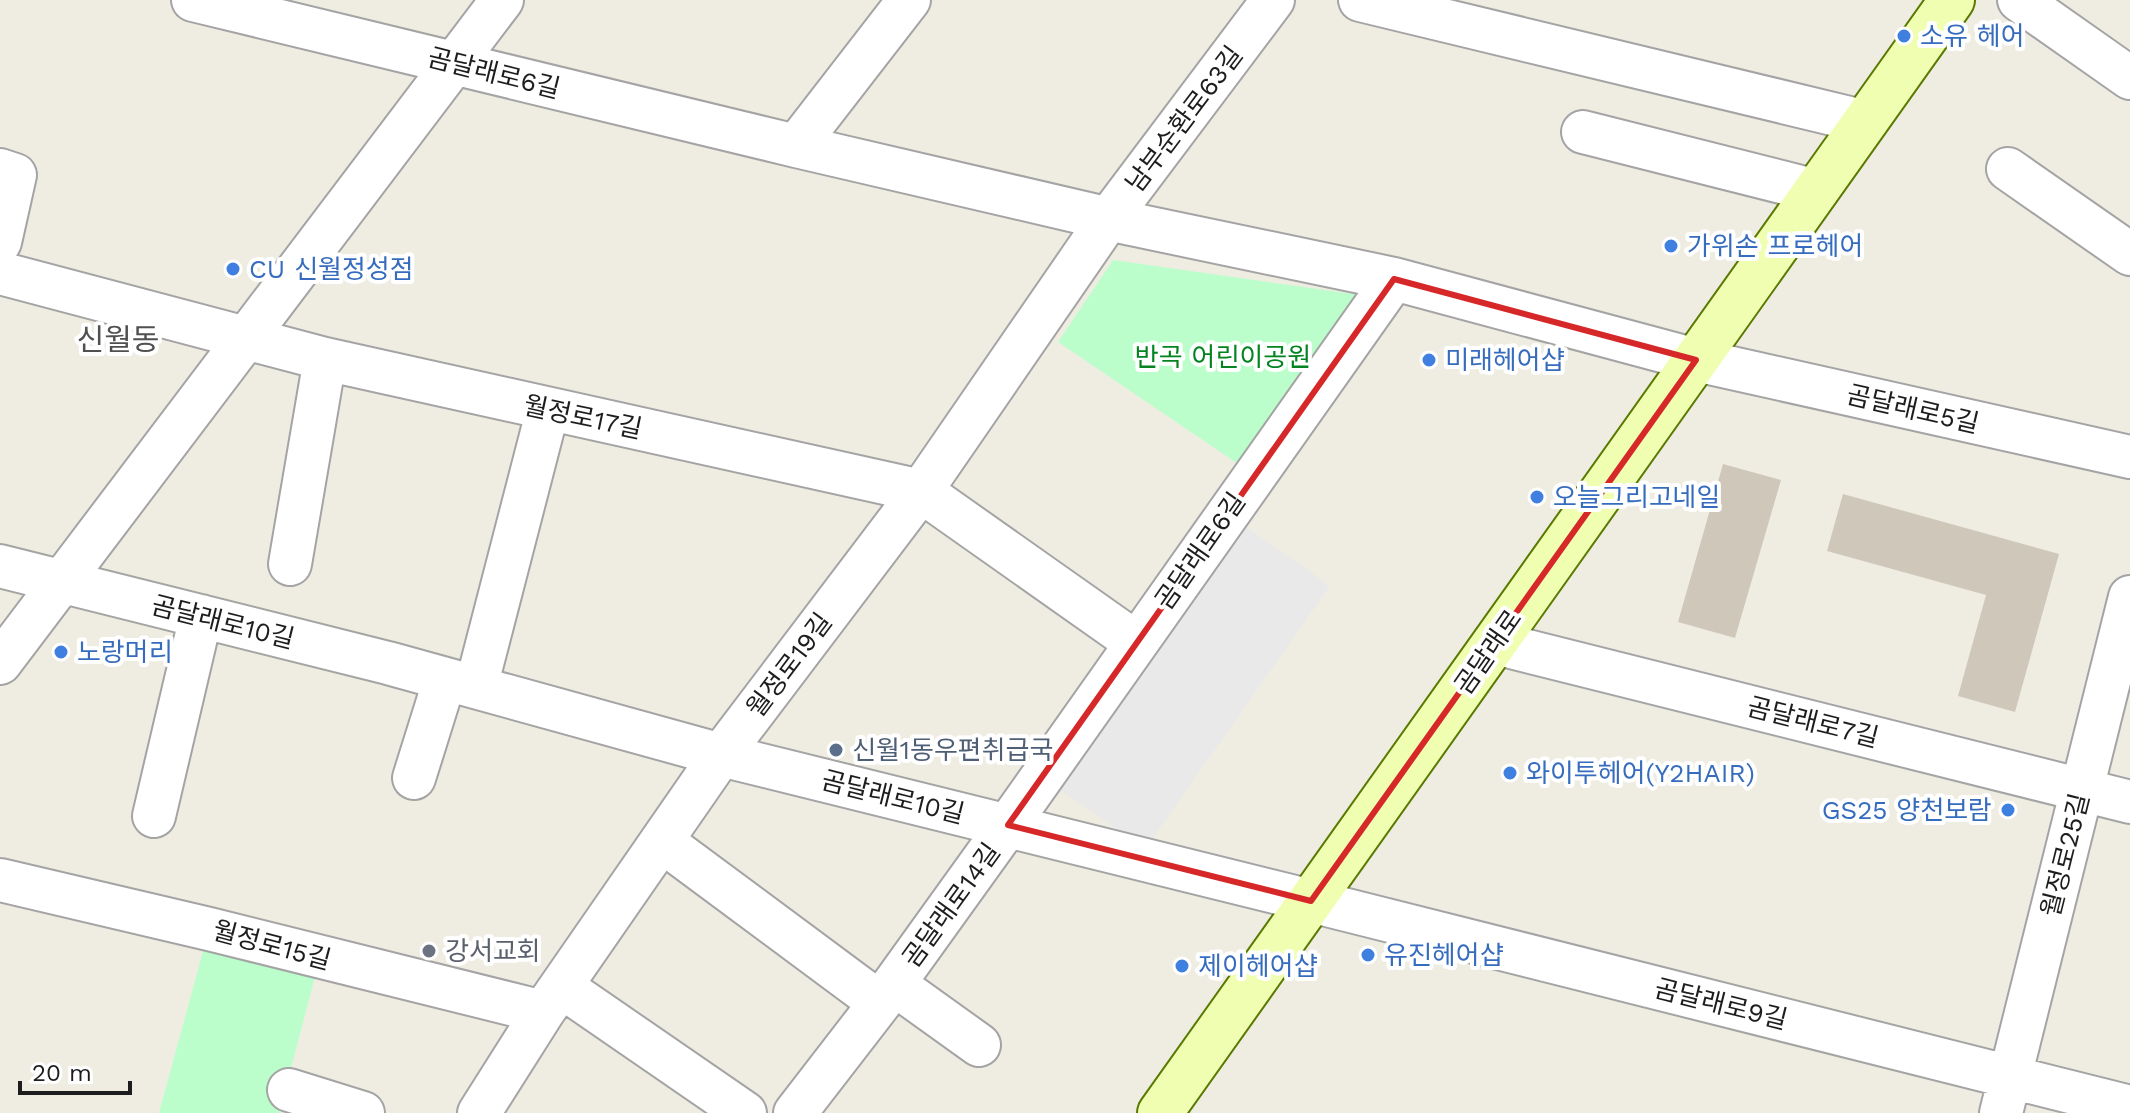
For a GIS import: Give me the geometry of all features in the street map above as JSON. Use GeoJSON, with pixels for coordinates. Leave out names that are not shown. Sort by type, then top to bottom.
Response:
{"type":"FeatureCollection","features":[{"type":"Feature","properties":{"kind":"street","name":"곰달래로6길"},"geometry":{"type":"LineString","coordinates":[[193,0],[796,146],[1394,279],[1696,360]]}},
{"type":"Feature","properties":{"kind":"street"},"geometry":{"type":"LineString","coordinates":[[0,663],[502,0]]}},
{"type":"Feature","properties":{"kind":"street"},"geometry":{"type":"LineString","coordinates":[[796,146],[909,0]]}},
{"type":"Feature","properties":{"kind":"street"},"geometry":{"type":"LineString","coordinates":[[1360,0],[1866,122]]}},
{"type":"Feature","properties":{"kind":"street","name":"곰달래로"},"geometry":{"type":"LineString","coordinates":[[1160,1113],[1952,0]]}},
{"type":"Feature","properties":{"kind":"street"},"geometry":{"type":"LineString","coordinates":[[2019,0],[2130,78]]}},
{"type":"Feature","properties":{"kind":"street","name":"남부순환로63길"},"geometry":{"type":"LineString","coordinates":[[1109,218],[1254,7]]}},
{"type":"Feature","properties":{"kind":"street"},"geometry":{"type":"LineString","coordinates":[[1583,132],[1817,191]]}},
{"type":"Feature","properties":{"kind":"street"},"geometry":{"type":"LineString","coordinates":[[2008,169],[2130,254]]}},
{"type":"Feature","properties":{"kind":"street"},"geometry":{"type":"LineString","coordinates":[[0,170],[15,175],[0,242]]}},
{"type":"Feature","properties":{"kind":"street","name":"월정로19길"},"geometry":{"type":"LineString","coordinates":[[479,1113],[553,999],[721,755],[921,491],[1109,218]]}},
{"type":"Feature","properties":{"kind":"street","name":"월정로17길"},"geometry":{"type":"LineString","coordinates":[[0,273],[325,359],[921,491]]}},
{"type":"Feature","properties":{"kind":"street","name":"곰달래로6길"},"geometry":{"type":"LineString","coordinates":[[1008,825],[1394,279]]}},
{"type":"Feature","properties":{"kind":"street"},"geometry":{"type":"LineString","coordinates":[[290,564],[325,359]]}},
{"type":"Feature","properties":{"kind":"street","name":"곰달래로5길"},"geometry":{"type":"LineString","coordinates":[[1696,360],[2130,457]]}},
{"type":"Feature","properties":{"kind":"street"},"geometry":{"type":"LineString","coordinates":[[414,778],[460,683],[548,409]]}},
{"type":"Feature","properties":{"kind":"street"},"geometry":{"type":"LineString","coordinates":[[921,491],[1135,642]]}},
{"type":"Feature","properties":{"kind":"street","name":"곰달래로10길"},"geometry":{"type":"LineString","coordinates":[[0,566],[460,683],[721,755],[1311,901]]}},
{"type":"Feature","properties":{"kind":"street","name":"월정로25길"},"geometry":{"type":"LineString","coordinates":[[2005,1094],[2130,597]]}},
{"type":"Feature","properties":{"kind":"street"},"geometry":{"type":"LineString","coordinates":[[154,816],[201,616]]}},
{"type":"Feature","properties":{"kind":"street","name":"곰달래로7길"},"geometry":{"type":"LineString","coordinates":[[1495,643],[2130,802]]}},
{"type":"Feature","properties":{"kind":"street","name":"곰달래로14길"},"geometry":{"type":"LineString","coordinates":[[795,1113],[887,994],[1008,825]]}},
{"type":"Feature","properties":{"kind":"street"},"geometry":{"type":"LineString","coordinates":[[663,842],[887,994]]}},
{"type":"Feature","properties":{"kind":"street","name":"월정로15길"},"geometry":{"type":"LineString","coordinates":[[0,880],[194,925],[553,999]]}},
{"type":"Feature","properties":{"kind":"street","name":"곰달래로9길"},"geometry":{"type":"LineString","coordinates":[[1311,901],[2005,1094],[2130,1107]]}},
{"type":"Feature","properties":{"kind":"street","name":"곰달래로14길"},"geometry":{"type":"LineString","coordinates":[[887,994],[979,1045]]}},
{"type":"Feature","properties":{"kind":"street"},"geometry":{"type":"LineString","coordinates":[[553,999],[745,1113]]}},
{"type":"Feature","properties":{"kind":"street"},"geometry":{"type":"LineString","coordinates":[[289,1090],[363,1113]]}},
{"type":"Feature","properties":{"kind":"highlighted area"},"geometry":{"type":"Polygon","coordinates":[[[1394,279],[1696,360],[1311,901],[1008,825],[1394,279]]]}},
{"type":"Feature","properties":{"kind":"green space","name":"반곡 어린이공원"},"geometry":{"type":"Polygon","coordinates":[[[1113,260],[1367,296],[1247,470],[1058,342],[1113,260]]]}},
{"type":"Feature","properties":{"kind":"green space"},"geometry":{"type":"Polygon","coordinates":[[[209,929],[320,958],[279,1113],[159,1113],[209,929]]]}},
{"type":"Feature","properties":{"kind":"shaded area"},"geometry":{"type":"Polygon","coordinates":[[[1241,523],[1330,586],[1145,849],[1056,787],[1241,523]]]}},
{"type":"Feature","properties":{"kind":"building"},"geometry":{"type":"Polygon","coordinates":[[[1723,464],[1781,480],[1735,638],[1678,622],[1723,464]]]}},
{"type":"Feature","properties":{"kind":"building"},"geometry":{"type":"Polygon","coordinates":[[[1843,494],[2059,554],[2015,712],[1958,696],[1986,595],[1827,551],[1843,494]]]}},
{"type":"Feature","properties":{"kind":"place","name":"소유 헤어"},"geometry":{"type":"Point","coordinates":[1904,36]}},
{"type":"Feature","properties":{"kind":"place","name":"가위손 프로헤어"},"geometry":{"type":"Point","coordinates":[1671,246]}},
{"type":"Feature","properties":{"kind":"place","name":"CU 신월정성점"},"geometry":{"type":"Point","coordinates":[233,269]}},
{"type":"Feature","properties":{"kind":"place","name":"미래헤어샵"},"geometry":{"type":"Point","coordinates":[1429,360]}},
{"type":"Feature","properties":{"kind":"place","name":"오늘그리고네일"},"geometry":{"type":"Point","coordinates":[1537,497]}},
{"type":"Feature","properties":{"kind":"place","name":"노랑머리"},"geometry":{"type":"Point","coordinates":[61,652]}},
{"type":"Feature","properties":{"kind":"place","name":"신월1동우편취급국"},"geometry":{"type":"Point","coordinates":[836,750]}},
{"type":"Feature","properties":{"kind":"place","name":"와이투헤어(Y2HAIR)"},"geometry":{"type":"Point","coordinates":[1510,773]}},
{"type":"Feature","properties":{"kind":"place","name":"GS25 양천보람"},"geometry":{"type":"Point","coordinates":[2008,810]}},
{"type":"Feature","properties":{"kind":"place","name":"강서교회"},"geometry":{"type":"Point","coordinates":[429,951]}},
{"type":"Feature","properties":{"kind":"place","name":"유진헤어샵"},"geometry":{"type":"Point","coordinates":[1368,955]}},
{"type":"Feature","properties":{"kind":"place","name":"제이헤어샵"},"geometry":{"type":"Point","coordinates":[1182,966]}},
{"type":"Feature","properties":{"kind":"district","name":"신월동"},"geometry":{"type":"Point","coordinates":[118,339]}}]}
